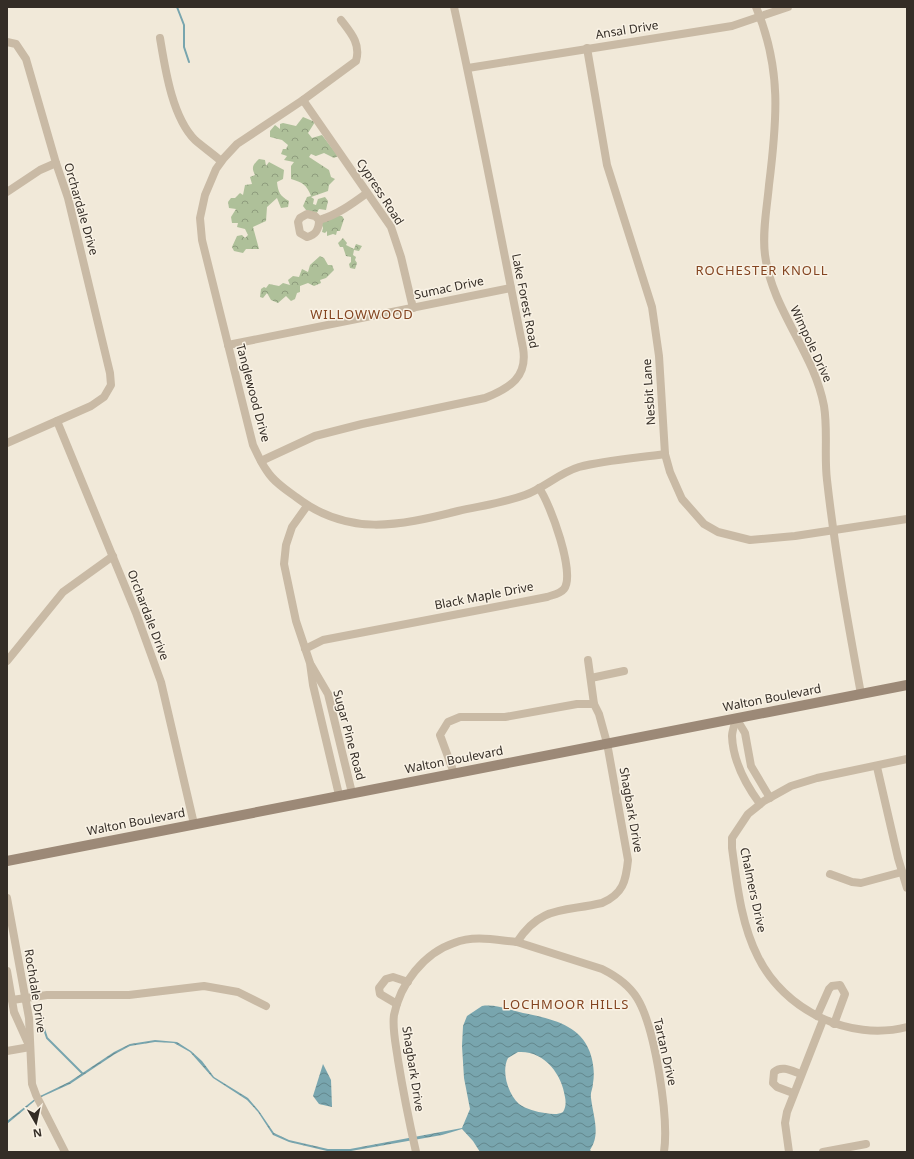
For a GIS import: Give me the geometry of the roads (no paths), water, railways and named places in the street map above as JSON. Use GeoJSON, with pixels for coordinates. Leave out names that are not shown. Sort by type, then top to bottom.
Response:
{"type":"FeatureCollection","features":[{"type":"Feature","properties":{"kind":"main road","name":"Walton Boulevard"},"geometry":{"type":"LineString","coordinates":[[7,861],[907,685]]}},
{"type":"Feature","properties":{"kind":"street","name":"Lake Forest Road"},"geometry":{"type":"LineString","coordinates":[[261,461],[315,436],[362,424],[475,402],[502,391],[519,376],[525,359],[477,123],[468,68],[463,54],[454,7]]}},
{"type":"Feature","properties":{"kind":"street","name":"Wimpole Drive"},"geometry":{"type":"LineString","coordinates":[[756,7],[761,17],[772,58],[777,99],[776,125],[764,231],[766,266],[779,305],[818,383],[824,407],[825,462],[833,530],[861,694]]}},
{"type":"Feature","properties":{"kind":"street","name":"Ansal Drive"},"geometry":{"type":"LineString","coordinates":[[468,68],[732,26],[788,7]]}},
{"type":"Feature","properties":{"kind":"street","name":"Tanglewood Drive"},"geometry":{"type":"LineString","coordinates":[[341,20],[354,38],[358,53],[356,62],[303,100],[237,144],[221,161],[216,169],[210,183],[200,218],[202,240],[253,445],[267,472],[286,490],[307,506],[340,521],[366,525],[394,524],[424,520],[527,495],[562,474],[578,467],[665,454]]}},
{"type":"Feature","properties":{"kind":"street"},"geometry":{"type":"LineString","coordinates":[[160,38],[176,105],[184,124],[194,139],[221,161]]}},
{"type":"Feature","properties":{"kind":"street","name":"Orchardale Drive"},"geometry":{"type":"LineString","coordinates":[[7,42],[16,44],[26,59],[56,163],[68,198],[110,373],[111,384],[104,398],[91,406],[57,421],[113,556],[161,682],[194,824]]}},
{"type":"Feature","properties":{"kind":"street","name":"Nesbit Lane"},"geometry":{"type":"LineString","coordinates":[[587,48],[607,165],[652,307],[659,356],[665,454],[670,472],[682,499],[704,524],[718,532],[750,540],[907,519]]}},
{"type":"Feature","properties":{"kind":"street","name":"Cypress Road"},"geometry":{"type":"LineString","coordinates":[[303,100],[391,227],[397,242],[413,308]]}},
{"type":"Feature","properties":{"kind":"street"},"geometry":{"type":"LineString","coordinates":[[7,192],[40,170],[56,163]]}},
{"type":"Feature","properties":{"kind":"street"},"geometry":{"type":"LineString","coordinates":[[319,220],[326,219],[350,206],[367,193]]}},
{"type":"Feature","properties":{"kind":"street","name":"Sumac Drive"},"geometry":{"type":"LineString","coordinates":[[228,345],[511,288]]}},
{"type":"Feature","properties":{"kind":"street"},"geometry":{"type":"LineString","coordinates":[[7,443],[57,421]]}},
{"type":"Feature","properties":{"kind":"street","name":"Black Maple Drive"},"geometry":{"type":"LineString","coordinates":[[305,649],[323,640],[547,597],[564,589],[567,582],[563,549],[552,512],[540,488]]}},
{"type":"Feature","properties":{"kind":"street","name":"Sugar Pine Road"},"geometry":{"type":"LineString","coordinates":[[307,506],[292,527],[286,545],[284,564],[293,608],[305,649],[310,663],[328,694],[352,793]]}},
{"type":"Feature","properties":{"kind":"street"},"geometry":{"type":"LineString","coordinates":[[7,661],[63,592],[113,556]]}},
{"type":"Feature","properties":{"kind":"street","name":"Shagbark Drive"},"geometry":{"type":"LineString","coordinates":[[415,1148],[394,1030],[397,1004],[408,982],[423,963],[434,954],[454,943],[488,938],[517,942],[525,930],[540,916],[602,903],[617,894],[623,887],[627,876],[628,860],[607,743],[599,714],[594,704],[588,660]]}},
{"type":"Feature","properties":{"kind":"street","name":"Sugar Pine Road"},"geometry":{"type":"LineString","coordinates":[[310,663],[313,685],[339,795]]}},
{"type":"Feature","properties":{"kind":"street"},"geometry":{"type":"LineString","coordinates":[[591,678],[624,671]]}},
{"type":"Feature","properties":{"kind":"street"},"geometry":{"type":"LineString","coordinates":[[454,773],[440,734],[448,722],[460,717],[505,717],[577,704],[594,704]]}},
{"type":"Feature","properties":{"kind":"street"},"geometry":{"type":"LineString","coordinates":[[736,718],[745,733],[751,766],[765,801]]}},
{"type":"Feature","properties":{"kind":"street"},"geometry":{"type":"LineString","coordinates":[[736,718],[732,736],[737,762],[742,777],[765,801]]}},
{"type":"Feature","properties":{"kind":"street","name":"Chalmers Drive"},"geometry":{"type":"LineString","coordinates":[[907,759],[877,767],[817,778],[791,786],[765,801],[748,814],[732,838],[737,883],[746,927],[758,958],[776,983],[794,1002],[820,1018],[834,1024],[862,1030],[897,1030],[907,1027]]}},
{"type":"Feature","properties":{"kind":"street"},"geometry":{"type":"LineString","coordinates":[[877,767],[907,888]]}},
{"type":"Feature","properties":{"kind":"street"},"geometry":{"type":"LineString","coordinates":[[830,874],[852,882],[861,883],[902,872]]}},
{"type":"Feature","properties":{"kind":"street","name":"Rochdale Drive"},"geometry":{"type":"LineString","coordinates":[[7,898],[29,1018],[31,1076],[36,1095],[65,1152]]}},
{"type":"Feature","properties":{"kind":"street","name":"Tartan Drive"},"geometry":{"type":"LineString","coordinates":[[517,942],[602,969],[614,975],[636,997],[647,1024],[664,1105],[666,1140],[664,1152]]}},
{"type":"Feature","properties":{"kind":"street"},"geometry":{"type":"LineString","coordinates":[[7,971],[14,1012],[30,1047],[7,1051]]}},
{"type":"Feature","properties":{"kind":"street"},"geometry":{"type":"LineString","coordinates":[[397,1004],[380,994],[379,988],[386,978],[393,977],[408,982]]}},
{"type":"Feature","properties":{"kind":"street"},"geometry":{"type":"LineString","coordinates":[[789,1152],[785,1123],[793,1093],[801,1074],[829,989],[832,986],[840,985],[845,994],[834,1024]]}},
{"type":"Feature","properties":{"kind":"street"},"geometry":{"type":"LineString","coordinates":[[12,1000],[47,995],[124,996],[204,986],[238,992],[266,1006]]}},
{"type":"Feature","properties":{"kind":"street"},"geometry":{"type":"LineString","coordinates":[[793,1093],[777,1087],[773,1083],[774,1072],[778,1069],[784,1068],[801,1074]]}},
{"type":"Feature","properties":{"kind":"street"},"geometry":{"type":"LineString","coordinates":[[823,1152],[866,1144]]}},
{"type":"Feature","properties":{"kind":"water"},"geometry":{"type":"Polygon","coordinates":[[[482,1006],[497,1007],[552,1020],[570,1028],[578,1034],[589,1050],[593,1066],[594,1079],[591,1096],[596,1131],[590,1150],[592,1152],[480,1152],[473,1141],[462,1129],[442,1135],[351,1151],[327,1151],[289,1142],[273,1135],[258,1112],[247,1100],[213,1078],[190,1052],[174,1043],[155,1042],[130,1046],[115,1054],[70,1084],[37,1099],[7,1124],[7,1121],[36,1098],[69,1082],[114,1052],[130,1044],[155,1040],[177,1042],[191,1051],[202,1061],[214,1077],[248,1098],[274,1133],[289,1140],[328,1149],[350,1149],[462,1128],[470,1109],[464,1078],[462,1046],[463,1026],[467,1016],[482,1006]],[[518,1052],[508,1058],[506,1063],[505,1069],[507,1082],[515,1100],[525,1107],[542,1113],[559,1114],[563,1112],[566,1104],[565,1097],[556,1072],[544,1059],[527,1052],[518,1052]]]}},
{"type":"Feature","properties":{"kind":"water"},"geometry":{"type":"Polygon","coordinates":[[[323,1064],[331,1080],[332,1107],[319,1104],[313,1096],[323,1064]]]}},
{"type":"Feature","properties":{"kind":"waterway"},"geometry":{"type":"LineString","coordinates":[[177,7],[184,25],[184,47],[189,62]]}},
{"type":"Feature","properties":{"kind":"waterway"},"geometry":{"type":"LineString","coordinates":[[44,1029],[47,1038],[82,1073]]}},
{"type":"Feature","properties":{"kind":"district","name":"ROCHESTER KNOLL"},"geometry":{"type":"Point","coordinates":[762,270]}},
{"type":"Feature","properties":{"kind":"district","name":"WILLOWWOOD"},"geometry":{"type":"Point","coordinates":[362,314]}},
{"type":"Feature","properties":{"kind":"district","name":"LOCHMOOR HILLS"},"geometry":{"type":"Point","coordinates":[566,1004]}}]}
